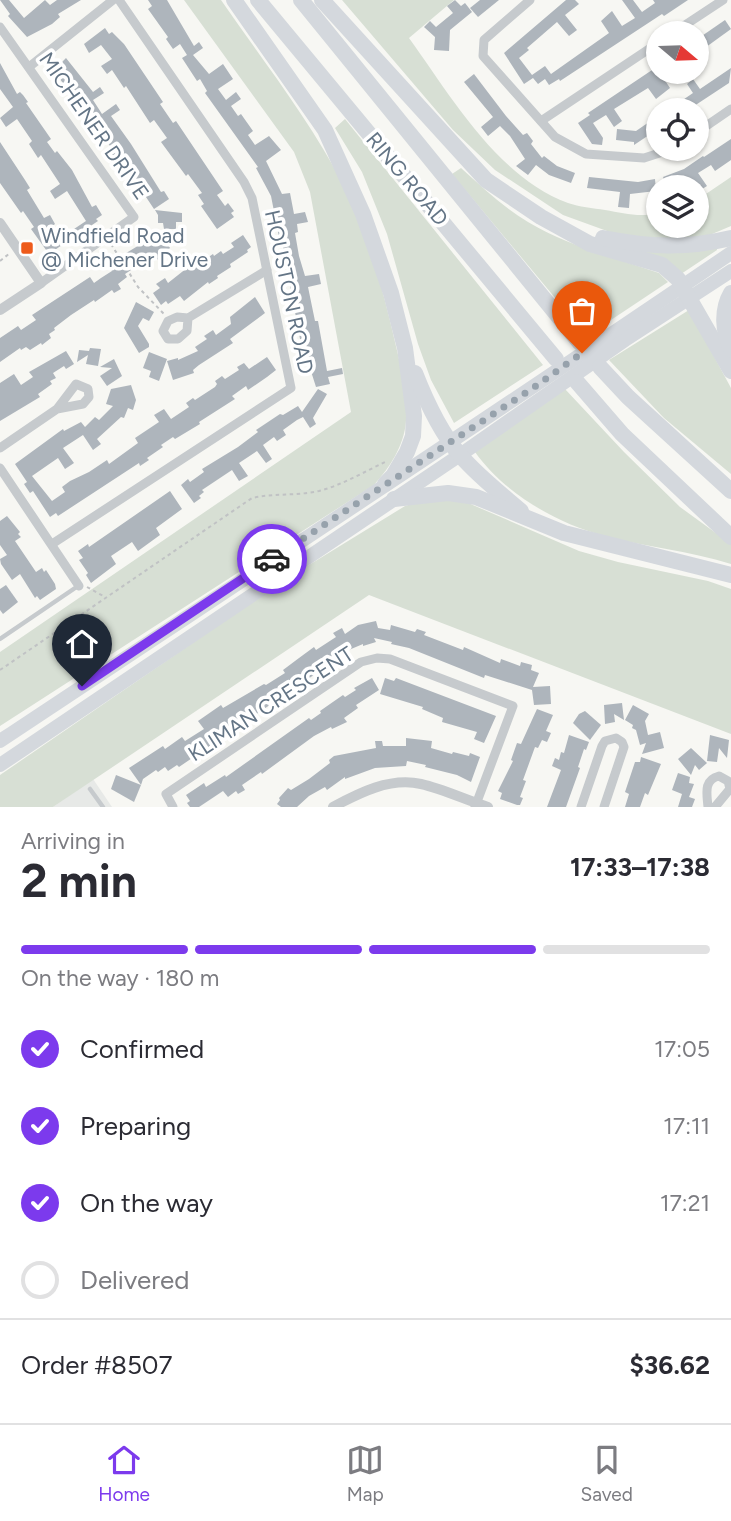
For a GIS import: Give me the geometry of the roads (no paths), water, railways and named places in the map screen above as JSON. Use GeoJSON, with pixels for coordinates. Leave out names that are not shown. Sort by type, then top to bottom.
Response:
{"type":"FeatureCollection","features":[{"type":"Feature","properties":{"kind":"highway"},"geometry":{"type":"LineString","coordinates":[[234,0],[325,130],[363,215],[391,293],[405,348],[414,416],[413,436],[405,457],[385,484]]}},
{"type":"Feature","properties":{"kind":"highway","name":"RING ROAD"},"geometry":{"type":"LineString","coordinates":[[258,0],[556,359]]}},
{"type":"Feature","properties":{"kind":"highway","name":"RING ROAD"},"geometry":{"type":"LineString","coordinates":[[301,0],[580,343]]}},
{"type":"Feature","properties":{"kind":"highway"},"geometry":{"type":"LineString","coordinates":[[322,0],[486,180],[541,217],[590,244],[662,265],[686,291],[731,371]]}},
{"type":"Feature","properties":{"kind":"highway"},"geometry":{"type":"LineString","coordinates":[[541,217],[604,239],[654,247],[731,238]]}},
{"type":"Feature","properties":{"kind":"highway"},"geometry":{"type":"LineString","coordinates":[[731,293],[723,322],[731,350]]}},
{"type":"Feature","properties":{"kind":"highway"},"geometry":{"type":"LineString","coordinates":[[405,348],[423,393],[455,449],[486,482],[533,521]]}},
{"type":"Feature","properties":{"kind":"highway"},"geometry":{"type":"LineString","coordinates":[[600,367],[628,397],[731,491]]}},
{"type":"Feature","properties":{"kind":"highway"},"geometry":{"type":"LineString","coordinates":[[576,383],[622,433],[731,537]]}},
{"type":"Feature","properties":{"kind":"highway"},"geometry":{"type":"LineString","coordinates":[[394,499],[425,494],[476,497],[533,521],[603,545],[731,575]]}},
{"type":"Feature","properties":{"kind":"main road"},"geometry":{"type":"LineString","coordinates":[[0,765],[394,499],[455,449],[686,291],[731,253]]}},
{"type":"Feature","properties":{"kind":"main road"},"geometry":{"type":"LineString","coordinates":[[686,291],[731,271]]}},
{"type":"Feature","properties":{"kind":"main road"},"geometry":{"type":"LineString","coordinates":[[0,741],[385,484],[455,449]]}},
{"type":"Feature","properties":{"kind":"street"},"geometry":{"type":"LineString","coordinates":[[29,67],[113,0]]}},
{"type":"Feature","properties":{"kind":"street","name":"HOUSTON ROAD"},"geometry":{"type":"LineString","coordinates":[[52,544],[291,388],[252,198],[244,182],[119,0]]}},
{"type":"Feature","properties":{"kind":"street"},"geometry":{"type":"LineString","coordinates":[[530,0],[484,40],[483,56],[555,137],[586,155],[646,157]]}},
{"type":"Feature","properties":{"kind":"street"},"geometry":{"type":"LineString","coordinates":[[691,21],[722,0]]}},
{"type":"Feature","properties":{"kind":"street","name":"MICHENER DRIVE"},"geometry":{"type":"LineString","coordinates":[[0,27],[134,217],[0,310]]}},
{"type":"Feature","properties":{"kind":"street"},"geometry":{"type":"LineString","coordinates":[[541,121],[646,52]]}},
{"type":"Feature","properties":{"kind":"street"},"geometry":{"type":"LineString","coordinates":[[709,124],[731,109]]}},
{"type":"Feature","properties":{"kind":"street"},"geometry":{"type":"LineString","coordinates":[[0,223],[41,283]]}},
{"type":"Feature","properties":{"kind":"street"},"geometry":{"type":"LineString","coordinates":[[188,318],[187,331],[178,339],[168,339],[163,331],[168,321],[177,317],[188,318],[267,270]]}},
{"type":"Feature","properties":{"kind":"street"},"geometry":{"type":"LineString","coordinates":[[0,448],[58,409]]}},
{"type":"Feature","properties":{"kind":"street"},"geometry":{"type":"LineString","coordinates":[[0,468],[79,586]]}},
{"type":"Feature","properties":{"kind":"street","name":"KLIMAN CRESCENT"},"geometry":{"type":"LineString","coordinates":[[173,807],[166,794],[361,663],[377,658],[390,659],[513,706],[475,805]]}},
{"type":"Feature","properties":{"kind":"street"},"geometry":{"type":"LineString","coordinates":[[581,807],[602,746],[605,741],[616,738],[622,741],[624,747],[604,807]]}},
{"type":"Feature","properties":{"kind":"street"},"geometry":{"type":"LineString","coordinates":[[708,807],[708,784],[712,778],[719,776],[728,781],[730,789],[715,807]]}},
{"type":"Feature","properties":{"kind":"street"},"geometry":{"type":"LineString","coordinates":[[333,807],[362,791],[390,784],[419,783],[475,805],[488,807]]}},
{"type":"Feature","properties":{"kind":"lane"},"geometry":{"type":"LineString","coordinates":[[0,639],[79,586]]}},
{"type":"Feature","properties":{"kind":"lane"},"geometry":{"type":"LineString","coordinates":[[90,789],[103,807]]}},
{"type":"Feature","properties":{"kind":"place","name":"Windfield Road @ Michener Drive"},"geometry":{"type":"Point","coordinates":[27,248]}}]}
